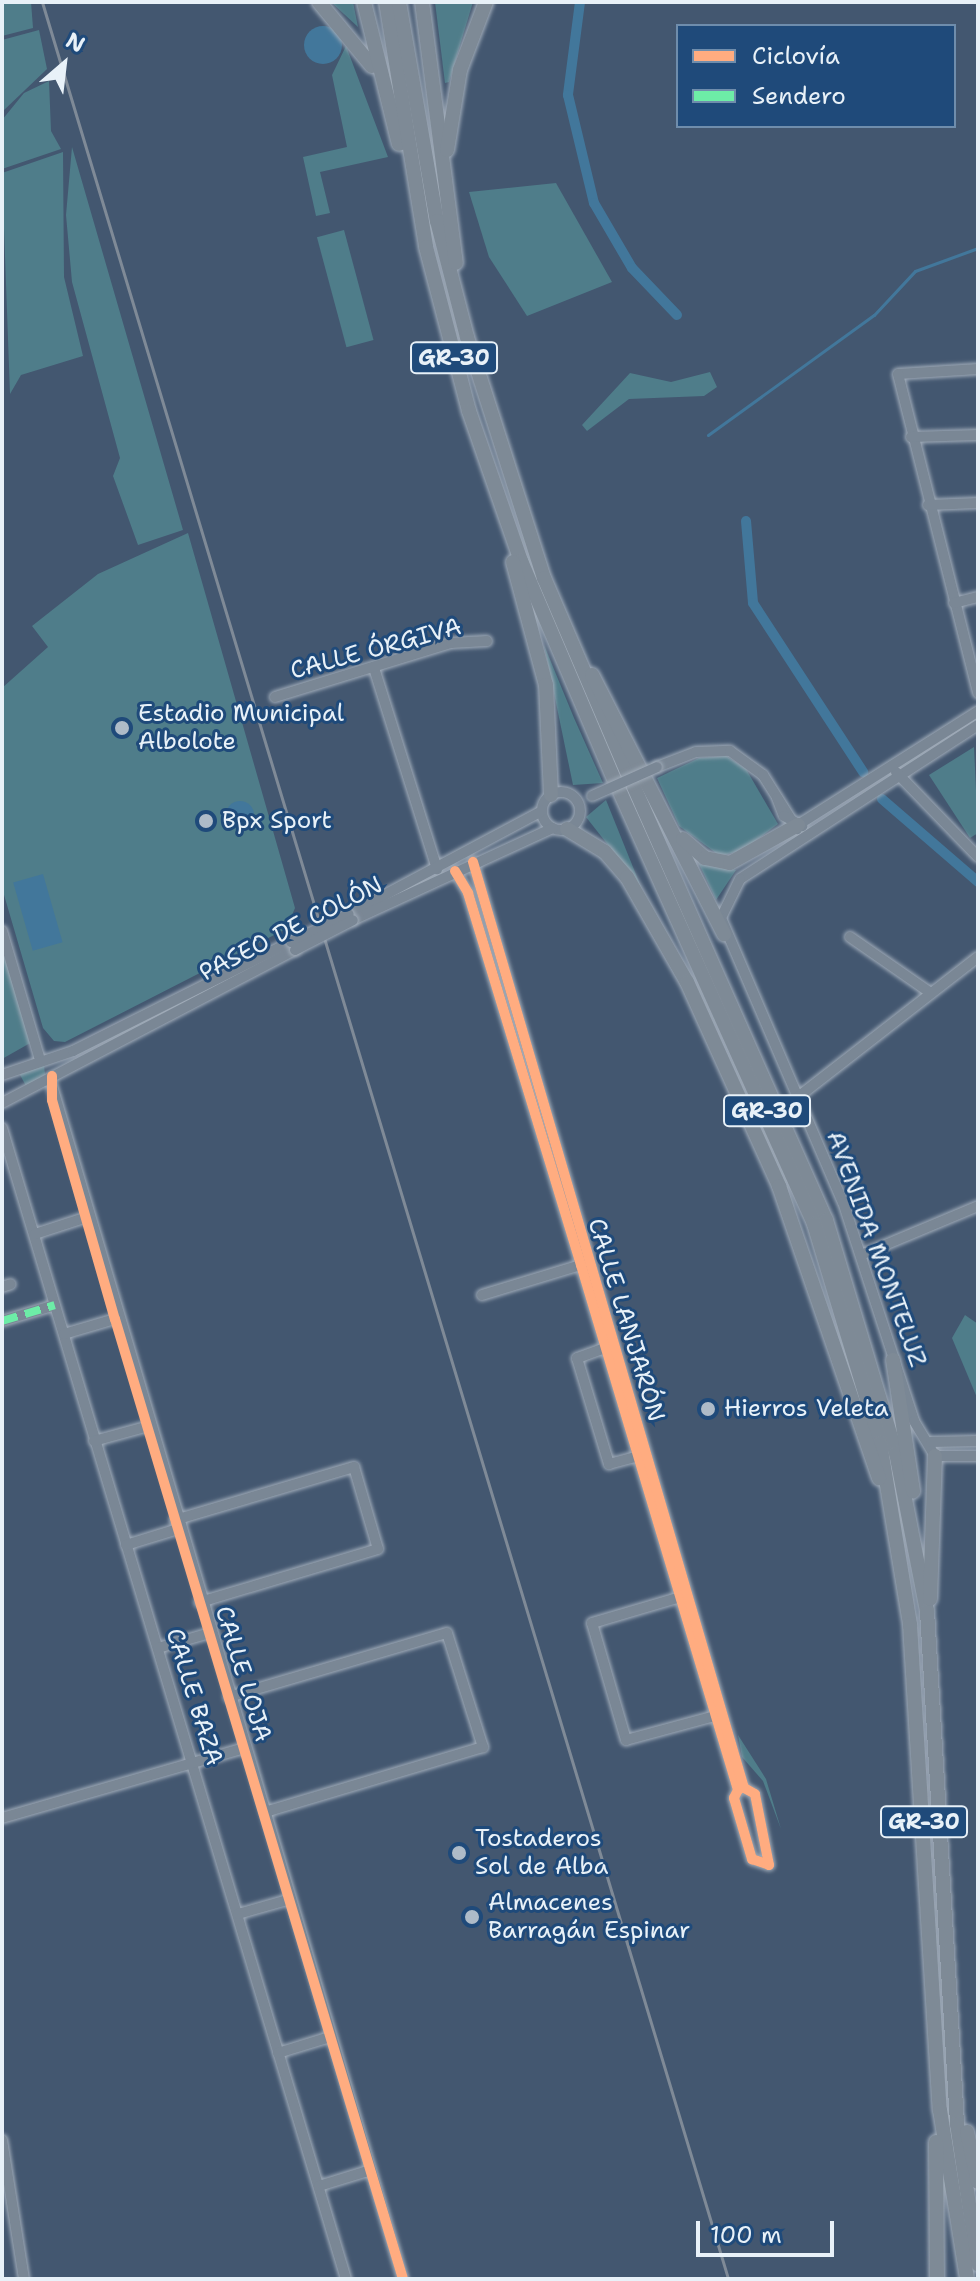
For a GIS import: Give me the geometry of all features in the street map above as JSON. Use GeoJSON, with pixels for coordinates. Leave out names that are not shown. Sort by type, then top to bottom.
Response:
{"type":"FeatureCollection","features":[{"type":"Feature","properties":{"kind":"highway"},"geometry":{"type":"LineString","coordinates":[[319,2],[356,39],[384,91]]}},
{"type":"Feature","properties":{"kind":"highway"},"geometry":{"type":"LineString","coordinates":[[364,2],[384,91],[417,197]]}},
{"type":"Feature","properties":{"kind":"highway","name":"GR-30"},"geometry":{"type":"LineString","coordinates":[[386,2],[417,197],[445,323],[505,515],[844,1267],[918,1559],[927,1611],[957,2124],[978,2264]]}},
{"type":"Feature","properties":{"kind":"highway","name":"GR-30"},"geometry":{"type":"LineString","coordinates":[[399,2],[455,293],[544,578],[624,783],[814,1224],[868,1393],[898,1534],[919,1731],[940,2110],[967,2279]]}},
{"type":"Feature","properties":{"kind":"highway"},"geometry":{"type":"LineString","coordinates":[[422,2],[444,167],[455,293]]}},
{"type":"Feature","properties":{"kind":"highway"},"geometry":{"type":"LineString","coordinates":[[444,167],[460,70],[486,2]]}},
{"type":"Feature","properties":{"kind":"highway"},"geometry":{"type":"LineString","coordinates":[[505,515],[546,685],[551,795]]}},
{"type":"Feature","properties":{"kind":"highway"},"geometry":{"type":"LineString","coordinates":[[544,578],[677,833],[724,934]]}},
{"type":"Feature","properties":{"kind":"highway"},"geometry":{"type":"LineString","coordinates":[[783,841],[784,816]]}},
{"type":"Feature","properties":{"kind":"highway"},"geometry":{"type":"LineString","coordinates":[[677,833],[705,858],[730,863],[783,841],[798,825]]}},
{"type":"Feature","properties":{"kind":"highway"},"geometry":{"type":"LineString","coordinates":[[560,829],[605,852],[627,877],[687,982],[779,1186],[898,1534]]}},
{"type":"Feature","properties":{"kind":"highway"},"geometry":{"type":"LineString","coordinates":[[893,1360],[918,1559]]}},
{"type":"Feature","properties":{"kind":"highway"},"geometry":{"type":"LineString","coordinates":[[927,1611],[933,1449]]}},
{"type":"Feature","properties":{"kind":"highway"},"geometry":{"type":"LineString","coordinates":[[949,2002],[978,2182]]}},
{"type":"Feature","properties":{"kind":"highway"},"geometry":{"type":"LineString","coordinates":[[937,2279],[940,2110]]}},
{"type":"Feature","properties":{"kind":"street"},"geometry":{"type":"LineString","coordinates":[[978,369],[898,374],[928,505],[978,693]]}},
{"type":"Feature","properties":{"kind":"street"},"geometry":{"type":"LineString","coordinates":[[911,437],[978,435]]}},
{"type":"Feature","properties":{"kind":"street"},"geometry":{"type":"LineString","coordinates":[[928,505],[978,503]]}},
{"type":"Feature","properties":{"kind":"street"},"geometry":{"type":"LineString","coordinates":[[954,603],[978,597]]}},
{"type":"Feature","properties":{"kind":"street","name":"CALLE ÓRGIVA"},"geometry":{"type":"LineString","coordinates":[[275,697],[451,643],[487,641]]}},
{"type":"Feature","properties":{"kind":"street"},"geometry":{"type":"LineString","coordinates":[[374,668],[437,869]]}},
{"type":"Feature","properties":{"kind":"street"},"geometry":{"type":"LineString","coordinates":[[798,825],[978,711]]}},
{"type":"Feature","properties":{"kind":"street"},"geometry":{"type":"LineString","coordinates":[[724,934],[728,894],[783,841],[815,828],[978,725]]}},
{"type":"Feature","properties":{"kind":"street"},"geometry":{"type":"LineString","coordinates":[[579,803],[696,752],[730,751],[748,760],[798,825]]}},
{"type":"Feature","properties":{"kind":"street"},"geometry":{"type":"LineString","coordinates":[[892,765],[978,857]]}},
{"type":"Feature","properties":{"kind":"street"},"geometry":{"type":"LineString","coordinates":[[564,792],[579,803],[577,822],[560,829],[542,811],[551,795],[564,792]]}},
{"type":"Feature","properties":{"kind":"street"},"geometry":{"type":"LineString","coordinates":[[775,792],[784,816],[798,825],[815,828]]}},
{"type":"Feature","properties":{"kind":"street","name":"PASEO DE COLÓN"},"geometry":{"type":"LineString","coordinates":[[2,1103],[542,811]]}},
{"type":"Feature","properties":{"kind":"street","name":"PASEO DE COLÓN"},"geometry":{"type":"LineString","coordinates":[[351,917],[473,862],[560,829]]}},
{"type":"Feature","properties":{"kind":"street","name":"CALLE LANJARÓN"},"geometry":{"type":"LineString","coordinates":[[473,862],[741,1789]]}},
{"type":"Feature","properties":{"kind":"street","name":"CALLE LANJARÓN"},"geometry":{"type":"LineString","coordinates":[[455,871],[468,893],[638,1456],[684,1596],[715,1716],[741,1789]]}},
{"type":"Feature","properties":{"kind":"street","name":"CALLE LOJA"},"geometry":{"type":"LineString","coordinates":[[2,931],[51,1078],[115,1319],[403,2279]]}},
{"type":"Feature","properties":{"kind":"street","name":"AVENIDA MONTELUZ"},"geometry":{"type":"LineString","coordinates":[[724,934],[798,1097],[861,1255],[914,1421],[933,1449]]}},
{"type":"Feature","properties":{"kind":"street"},"geometry":{"type":"LineString","coordinates":[[850,937],[931,993]]}},
{"type":"Feature","properties":{"kind":"street","name":"PASEO DE COLÓN"},"geometry":{"type":"LineString","coordinates":[[2,1075],[293,946]]}},
{"type":"Feature","properties":{"kind":"street"},"geometry":{"type":"LineString","coordinates":[[798,1097],[978,957]]}},
{"type":"Feature","properties":{"kind":"street","name":"CALLE BAZA"},"geometry":{"type":"LineString","coordinates":[[2,1128],[346,2279]]}},
{"type":"Feature","properties":{"kind":"street"},"geometry":{"type":"LineString","coordinates":[[861,1255],[978,1206]]}},
{"type":"Feature","properties":{"kind":"street"},"geometry":{"type":"LineString","coordinates":[[35,1234],[87,1217]]}},
{"type":"Feature","properties":{"kind":"street"},"geometry":{"type":"LineString","coordinates":[[482,1295],[581,1265]]}},
{"type":"Feature","properties":{"kind":"street"},"geometry":{"type":"LineString","coordinates":[[2,1321],[55,1305]]}},
{"type":"Feature","properties":{"kind":"street"},"geometry":{"type":"LineString","coordinates":[[64,1334],[115,1319]]}},
{"type":"Feature","properties":{"kind":"street","name":"CALLE LANJARÓN"},"geometry":{"type":"LineString","coordinates":[[605,1348],[577,1358],[609,1464],[638,1456]]}},
{"type":"Feature","properties":{"kind":"street"},"geometry":{"type":"LineString","coordinates":[[94,1441],[149,1426]]}},
{"type":"Feature","properties":{"kind":"street"},"geometry":{"type":"LineString","coordinates":[[933,1449],[978,1441]]}},
{"type":"Feature","properties":{"kind":"street"},"geometry":{"type":"LineString","coordinates":[[933,1449],[978,1456]]}},
{"type":"Feature","properties":{"kind":"street"},"geometry":{"type":"LineString","coordinates":[[126,1545],[177,1525],[354,1467],[378,1549],[200,1602]]}},
{"type":"Feature","properties":{"kind":"street"},"geometry":{"type":"LineString","coordinates":[[684,1596],[592,1623],[626,1740],[715,1716]]}},
{"type":"Feature","properties":{"kind":"street"},"geometry":{"type":"LineString","coordinates":[[158,1648],[210,1633]]}},
{"type":"Feature","properties":{"kind":"street"},"geometry":{"type":"LineString","coordinates":[[229,1697],[447,1633],[479,1733],[483,1747],[265,1812]]}},
{"type":"Feature","properties":{"kind":"street"},"geometry":{"type":"LineString","coordinates":[[2,1818],[244,1748]]}},
{"type":"Feature","properties":{"kind":"street","name":"CALLE LANJARÓN"},"geometry":{"type":"LineString","coordinates":[[741,1789],[755,1794],[769,1865],[752,1859],[734,1798],[741,1789]]}},
{"type":"Feature","properties":{"kind":"street"},"geometry":{"type":"LineString","coordinates":[[238,1914],[291,1899]]}},
{"type":"Feature","properties":{"kind":"street"},"geometry":{"type":"LineString","coordinates":[[278,2053],[330,2037]]}},
{"type":"Feature","properties":{"kind":"street"},"geometry":{"type":"LineString","coordinates":[[2,2140],[24,2279]]}},
{"type":"Feature","properties":{"kind":"street"},"geometry":{"type":"LineString","coordinates":[[319,2186],[371,2170]]}},
{"type":"Feature","properties":{"kind":"green space"},"geometry":{"type":"Polygon","coordinates":[[[2,2],[31,2],[33,28],[2,36],[2,2]]]}},
{"type":"Feature","properties":{"kind":"green space"},"geometry":{"type":"Polygon","coordinates":[[[331,2],[353,2],[358,27],[331,2]]]}},
{"type":"Feature","properties":{"kind":"green space"},"geometry":{"type":"Polygon","coordinates":[[[435,2],[473,2],[449,82],[445,83],[435,2]]]}},
{"type":"Feature","properties":{"kind":"green space"},"geometry":{"type":"Polygon","coordinates":[[[39,30],[47,69],[2,112],[2,40],[39,30]]]}},
{"type":"Feature","properties":{"kind":"green space"},"geometry":{"type":"Polygon","coordinates":[[[346,46],[388,157],[320,172],[330,213],[316,216],[303,157],[347,147],[332,75],[346,46]]]}},
{"type":"Feature","properties":{"kind":"green space"},"geometry":{"type":"Polygon","coordinates":[[[49,81],[51,131],[61,149],[2,169],[2,120],[24,93],[49,81]]]}},
{"type":"Feature","properties":{"kind":"green space"},"geometry":{"type":"Polygon","coordinates":[[[72,147],[183,530],[138,545],[113,476],[120,458],[72,282],[66,215],[72,147]]]}},
{"type":"Feature","properties":{"kind":"green space"},"geometry":{"type":"Polygon","coordinates":[[[63,152],[64,277],[83,356],[21,375],[10,394],[2,173],[63,152]]]}},
{"type":"Feature","properties":{"kind":"green space"},"geometry":{"type":"Polygon","coordinates":[[[556,183],[612,282],[527,316],[489,257],[469,192],[556,183]]]}},
{"type":"Feature","properties":{"kind":"green space"},"geometry":{"type":"Polygon","coordinates":[[[344,230],[374,340],[346,347],[317,237],[344,230]]]}},
{"type":"Feature","properties":{"kind":"green space"},"geometry":{"type":"Polygon","coordinates":[[[710,372],[717,387],[704,396],[629,399],[587,431],[582,425],[630,373],[671,382],[710,372]]]}},
{"type":"Feature","properties":{"kind":"green space"},"geometry":{"type":"Polygon","coordinates":[[[188,533],[295,908],[286,929],[65,1042],[54,1041],[43,1028],[2,888],[2,688],[48,647],[32,626],[98,574],[188,533]]]}},
{"type":"Feature","properties":{"kind":"green space"},"geometry":{"type":"Polygon","coordinates":[[[544,645],[574,718],[603,783],[573,785],[544,645]]]}},
{"type":"Feature","properties":{"kind":"green space"},"geometry":{"type":"Polygon","coordinates":[[[974,747],[978,833],[970,838],[929,775],[974,747]]]}},
{"type":"Feature","properties":{"kind":"green space"},"geometry":{"type":"Polygon","coordinates":[[[726,756],[746,769],[778,824],[743,850],[720,856],[679,826],[657,778],[699,758],[726,756]]]}},
{"type":"Feature","properties":{"kind":"green space"},"geometry":{"type":"Polygon","coordinates":[[[606,800],[641,887],[586,817],[606,800]]]}},
{"type":"Feature","properties":{"kind":"green space"},"geometry":{"type":"Polygon","coordinates":[[[699,864],[736,870],[716,900],[699,864]]]}},
{"type":"Feature","properties":{"kind":"green space"},"geometry":{"type":"Polygon","coordinates":[[[2,943],[32,1042],[2,1059],[2,943]]]}},
{"type":"Feature","properties":{"kind":"green space"},"geometry":{"type":"Polygon","coordinates":[[[44,1065],[45,1075],[26,1086],[19,1073],[44,1065]]]}},
{"type":"Feature","properties":{"kind":"green space"},"geometry":{"type":"Polygon","coordinates":[[[965,1315],[978,1324],[978,1400],[952,1338],[965,1315]]]}},
{"type":"Feature","properties":{"kind":"green space"},"geometry":{"type":"Polygon","coordinates":[[[738,1735],[766,1779],[781,1829],[763,1781],[742,1757],[738,1735]]]}},
{"type":"Feature","properties":{"kind":"water"},"geometry":{"type":"Polygon","coordinates":[[[323,26],[336,32],[342,45],[336,58],[323,64],[310,58],[304,45],[310,32],[323,26]]]}},
{"type":"Feature","properties":{"kind":"water"},"geometry":{"type":"Polygon","coordinates":[[[240,801],[250,805],[254,815],[250,825],[240,829],[230,825],[226,815],[230,805],[240,801]]]}},
{"type":"Feature","properties":{"kind":"water"},"geometry":{"type":"Polygon","coordinates":[[[43,874],[63,942],[33,951],[13,883],[43,874]]]}},
{"type":"Feature","properties":{"kind":"waterway"},"geometry":{"type":"LineString","coordinates":[[580,2],[568,95],[594,203],[632,268],[677,315]]}},
{"type":"Feature","properties":{"kind":"waterway"},"geometry":{"type":"LineString","coordinates":[[708,435],[874,315],[915,271],[978,248]]}},
{"type":"Feature","properties":{"kind":"waterway"},"geometry":{"type":"LineString","coordinates":[[746,521],[753,603],[863,772]]}},
{"type":"Feature","properties":{"kind":"waterway"},"geometry":{"type":"LineString","coordinates":[[882,799],[978,882]]}},
{"type":"Feature","properties":{"kind":"railway"},"geometry":{"type":"LineString","coordinates":[[42,2],[728,2279]]}},
{"type":"Feature","properties":{"kind":"marked path"},"geometry":{"type":"LineString","coordinates":[[2,1321],[55,1305]]}},
{"type":"Feature","properties":{"kind":"cycle path"},"geometry":{"type":"LineString","coordinates":[[455,871],[468,893],[581,1265],[738,1790],[734,1798],[752,1859],[769,1865],[755,1794],[744,1788],[473,862]]}},
{"type":"Feature","properties":{"kind":"cycle path"},"geometry":{"type":"LineString","coordinates":[[52,1076],[52,1100],[115,1319],[403,2279]]}},
{"type":"Feature","properties":{"kind":"place","name":"Estadio Municipal Albolote"},"geometry":{"type":"Point","coordinates":[122,728]}},
{"type":"Feature","properties":{"kind":"place","name":"Bpx Sport"},"geometry":{"type":"Point","coordinates":[206,821]}},
{"type":"Feature","properties":{"kind":"place","name":"Hierros Veleta"},"geometry":{"type":"Point","coordinates":[708,1409]}},
{"type":"Feature","properties":{"kind":"place","name":"Tostaderos Sol de Alba"},"geometry":{"type":"Point","coordinates":[459,1853]}},
{"type":"Feature","properties":{"kind":"place","name":"Almacenes Barragán Espinar"},"geometry":{"type":"Point","coordinates":[472,1917]}}]}
